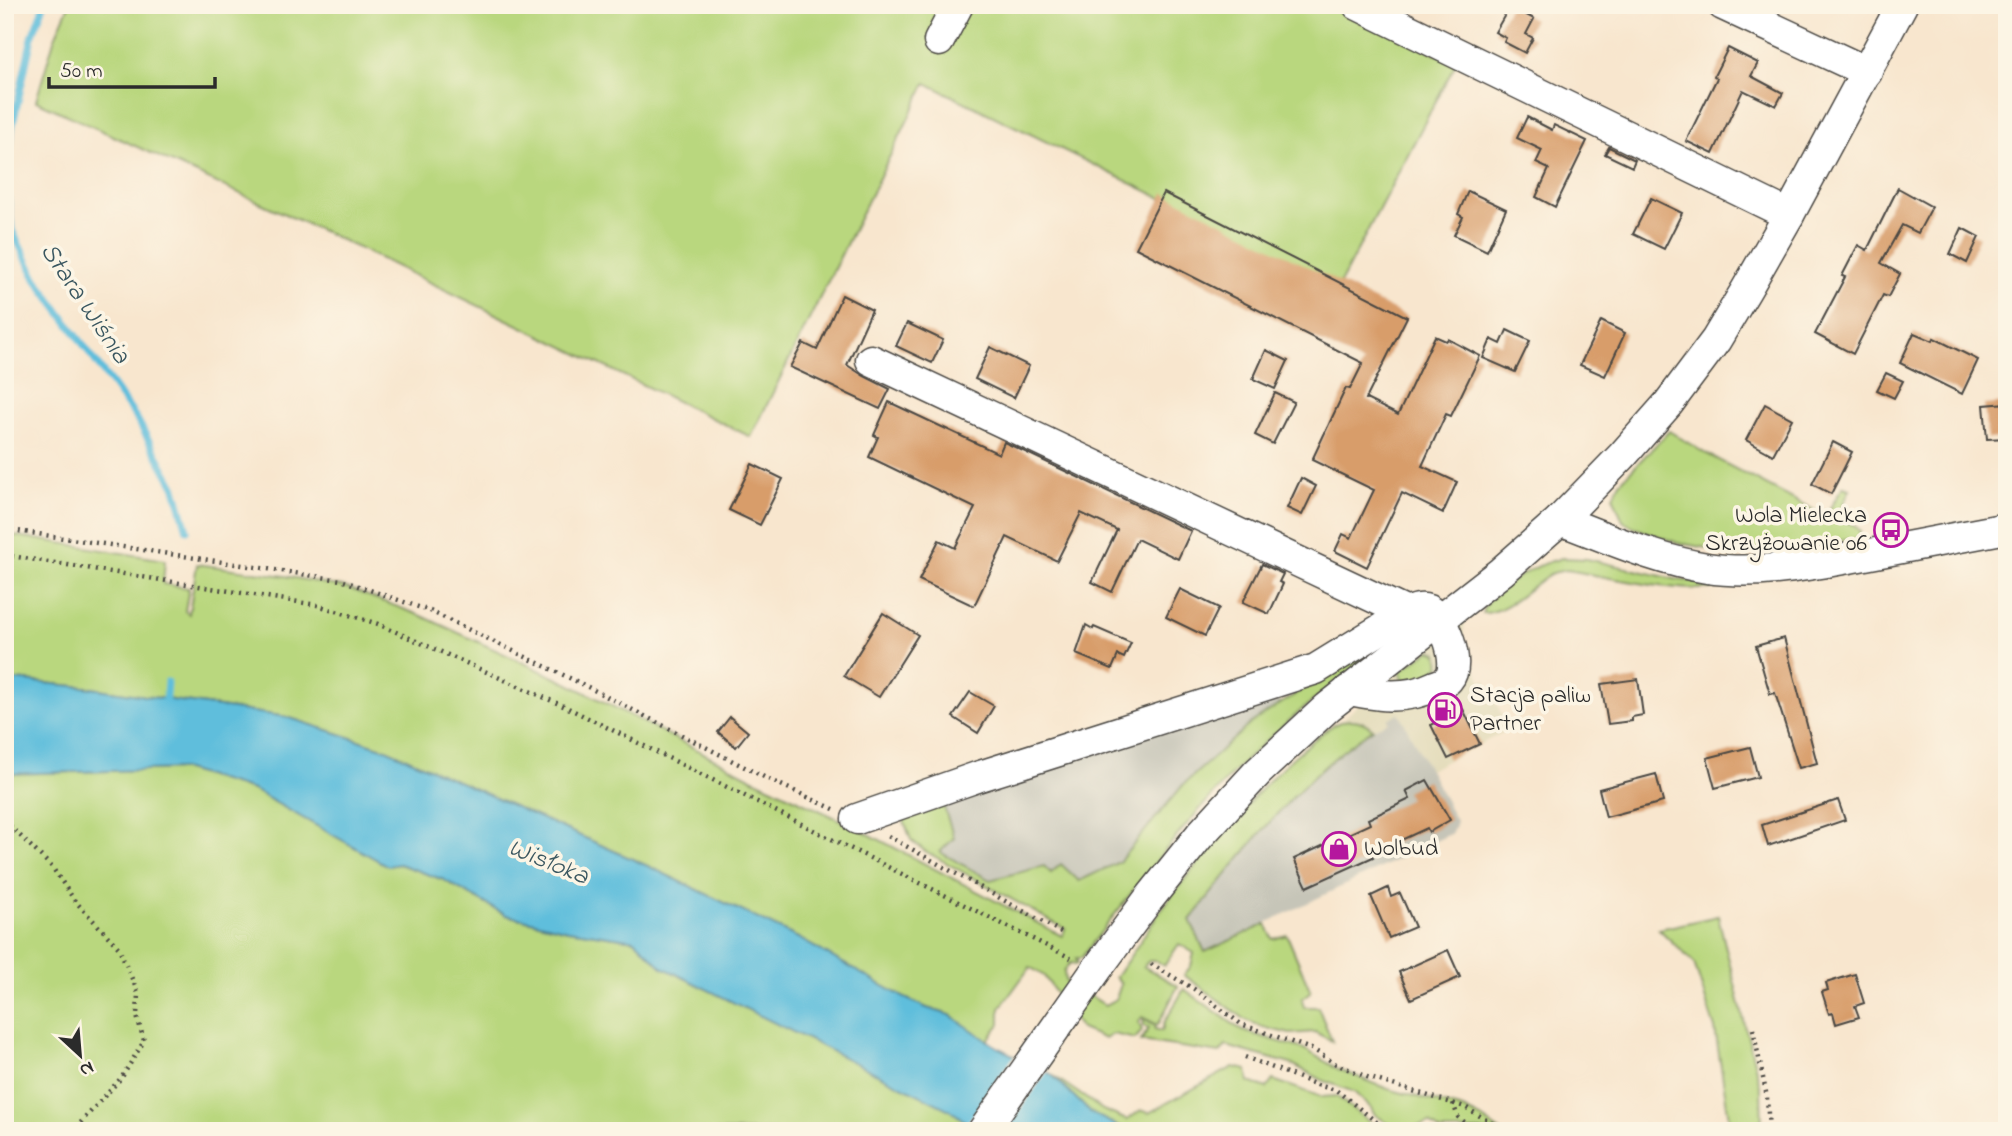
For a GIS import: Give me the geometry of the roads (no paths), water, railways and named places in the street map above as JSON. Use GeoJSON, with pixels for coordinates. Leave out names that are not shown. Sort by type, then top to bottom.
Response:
{"type":"FeatureCollection","features":[{"type":"Feature","properties":{"kind":"street"},"geometry":{"type":"LineString","coordinates":[[939,41],[958,5]]}},
{"type":"Feature","properties":{"kind":"street"},"geometry":{"type":"LineString","coordinates":[[1358,5],[1789,215]]}},
{"type":"Feature","properties":{"kind":"street"},"geometry":{"type":"LineString","coordinates":[[1723,5],[1867,72]]}},
{"type":"Feature","properties":{"kind":"street"},"geometry":{"type":"LineString","coordinates":[[983,1131],[1084,963],[1258,772],[1349,691],[1501,572],[1560,520],[1622,457],[1668,404],[1716,340],[1789,215],[1902,5]]}},
{"type":"Feature","properties":{"kind":"street"},"geometry":{"type":"LineString","coordinates":[[871,360],[1407,612]]}},
{"type":"Feature","properties":{"kind":"street"},"geometry":{"type":"LineString","coordinates":[[1560,520],[1662,558],[1708,568],[1734,570],[1767,570],[1828,562],[2007,528]]}},
{"type":"Feature","properties":{"kind":"street"},"geometry":{"type":"LineString","coordinates":[[857,819],[977,776],[1316,669],[1407,612],[1418,608],[1430,611],[1439,620],[1448,635],[1454,664],[1448,681],[1419,694],[1404,696],[1349,691]]}},
{"type":"Feature","properties":{"kind":"water","name":"Wisłoka"},"geometry":{"type":"Polygon","coordinates":[[[5,679],[85,687],[287,717],[386,749],[650,867],[798,938],[905,998],[950,1015],[997,1047],[1051,1074],[1091,1113],[1128,1131],[977,1131],[952,1111],[662,967],[635,940],[568,930],[506,915],[444,880],[399,864],[388,866],[253,790],[182,769],[5,774],[5,679]]]}},
{"type":"Feature","properties":{"kind":"waterway","name":"Stara Wiśnia"},"geometry":{"type":"LineString","coordinates":[[44,5],[32,37],[12,128],[6,186],[12,230],[36,279],[137,419],[175,488],[187,530]]}},
{"type":"Feature","properties":{"kind":"waterway","name":"Stara Wiśnia"},"geometry":{"type":"LineString","coordinates":[[165,706],[167,682]]}},
{"type":"Feature","properties":{"kind":"place","name":"Wola Mielecka Skrzyżowanie 06"},"geometry":{"type":"Point","coordinates":[1891,530]}},
{"type":"Feature","properties":{"kind":"place","name":"Stacja paliw Partner"},"geometry":{"type":"Point","coordinates":[1445,710]}},
{"type":"Feature","properties":{"kind":"place","name":"Wolbud"},"geometry":{"type":"Point","coordinates":[1339,849]}}]}
